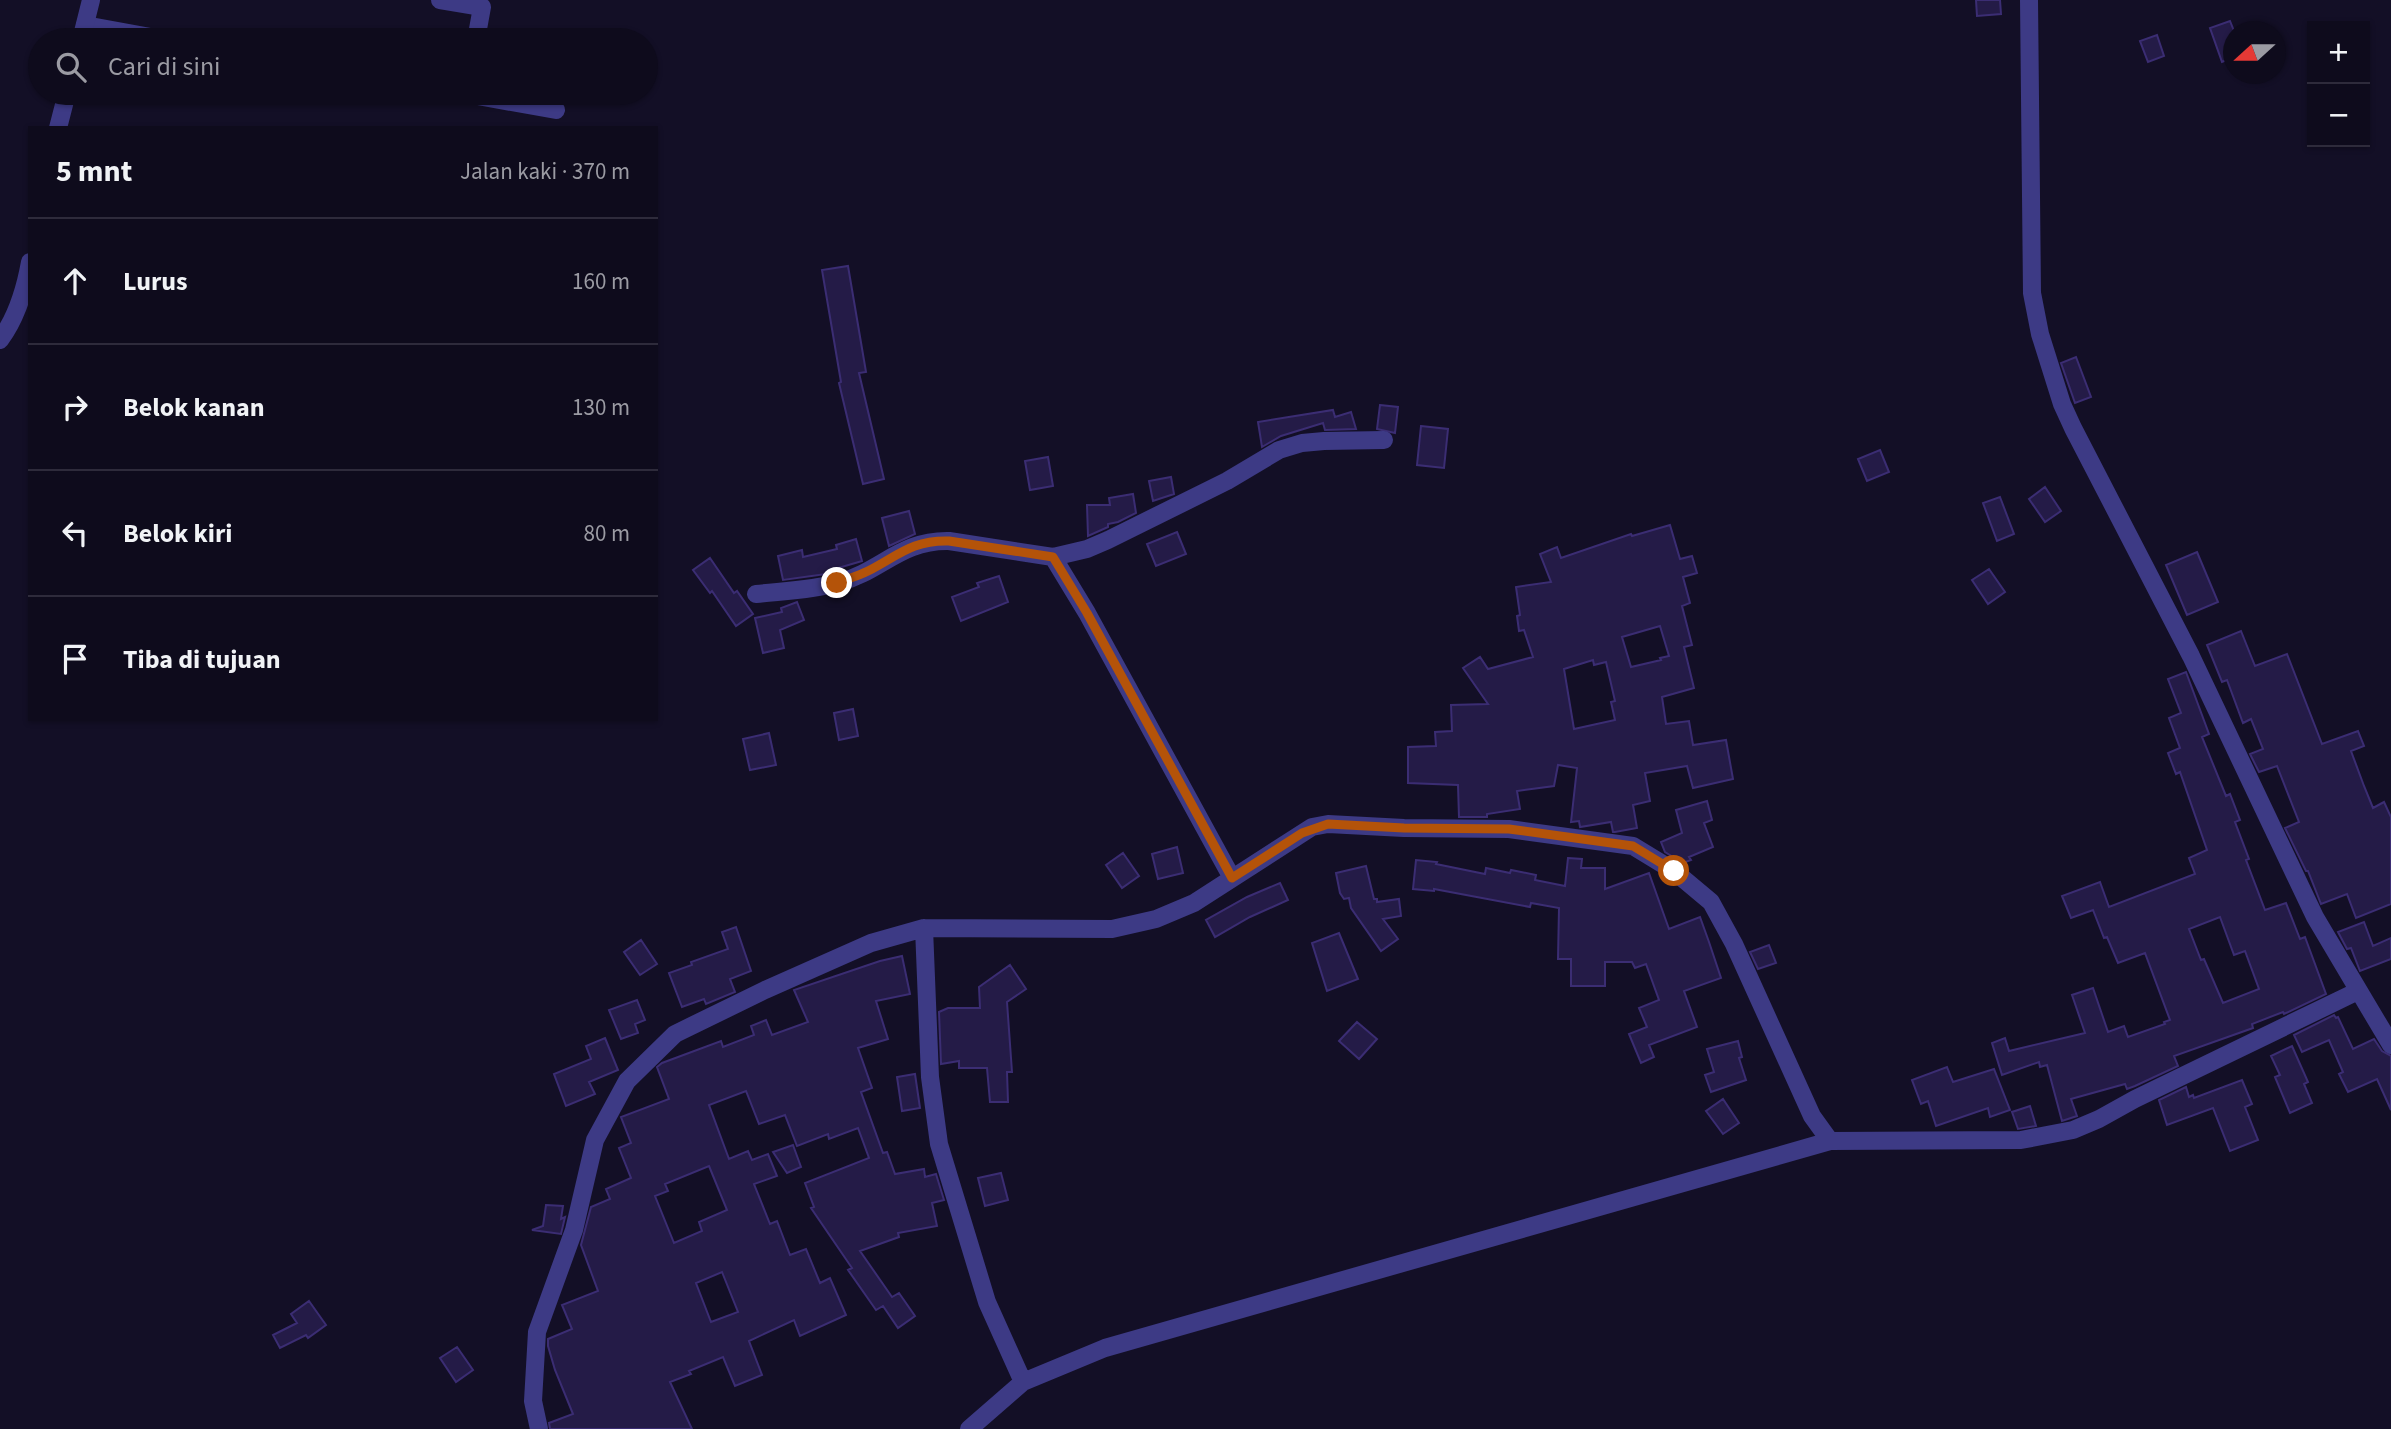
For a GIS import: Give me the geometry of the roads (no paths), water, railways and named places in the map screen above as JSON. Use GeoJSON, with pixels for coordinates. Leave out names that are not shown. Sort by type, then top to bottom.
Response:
{"type":"FeatureCollection","features":[{"type":"Feature","properties":{"kind":"street"},"geometry":{"type":"LineString","coordinates":[[84,28],[91,0]]}},
{"type":"Feature","properties":{"kind":"street"},"geometry":{"type":"LineString","coordinates":[[440,0],[482,3],[477,28]]}},
{"type":"Feature","properties":{"kind":"street"},"geometry":{"type":"LineString","coordinates":[[2029,0],[2028,120],[2032,293],[2040,334],[2062,404],[2191,656],[2284,856],[2315,916],[2391,1045]]}},
{"type":"Feature","properties":{"kind":"street"},"geometry":{"type":"LineString","coordinates":[[59,126],[64,105]]}},
{"type":"Feature","properties":{"kind":"street"},"geometry":{"type":"LineString","coordinates":[[529,105],[556,110]]}},
{"type":"Feature","properties":{"kind":"street"},"geometry":{"type":"LineString","coordinates":[[0,340],[15,316],[28,273]]}},
{"type":"Feature","properties":{"kind":"street"},"geometry":{"type":"LineString","coordinates":[[756,594],[837,583],[866,572],[904,549],[932,541],[949,541],[1053,557],[1087,549],[1227,481],[1279,450],[1302,443],[1361,438],[1384,440]]}},
{"type":"Feature","properties":{"kind":"street"},"geometry":{"type":"LineString","coordinates":[[1053,557],[1087,613],[1232,878]]}},
{"type":"Feature","properties":{"kind":"street"},"geometry":{"type":"LineString","coordinates":[[539,1429],[533,1401],[537,1332],[574,1230],[595,1140],[627,1081],[675,1034],[871,943],[924,928],[1112,929],[1156,919],[1194,904],[1302,833],[1328,824],[1509,829],[1633,846],[1674,871],[1711,902],[1734,944],[1812,1116],[1830,1141]]}},
{"type":"Feature","properties":{"kind":"street"},"geometry":{"type":"LineString","coordinates":[[924,928],[928,1042],[939,1144],[987,1302],[1023,1382]]}},
{"type":"Feature","properties":{"kind":"street"},"geometry":{"type":"LineString","coordinates":[[969,1429],[1023,1382],[1105,1348],[1830,1141],[2021,1140],[2073,1130],[2358,991]]}}]}
